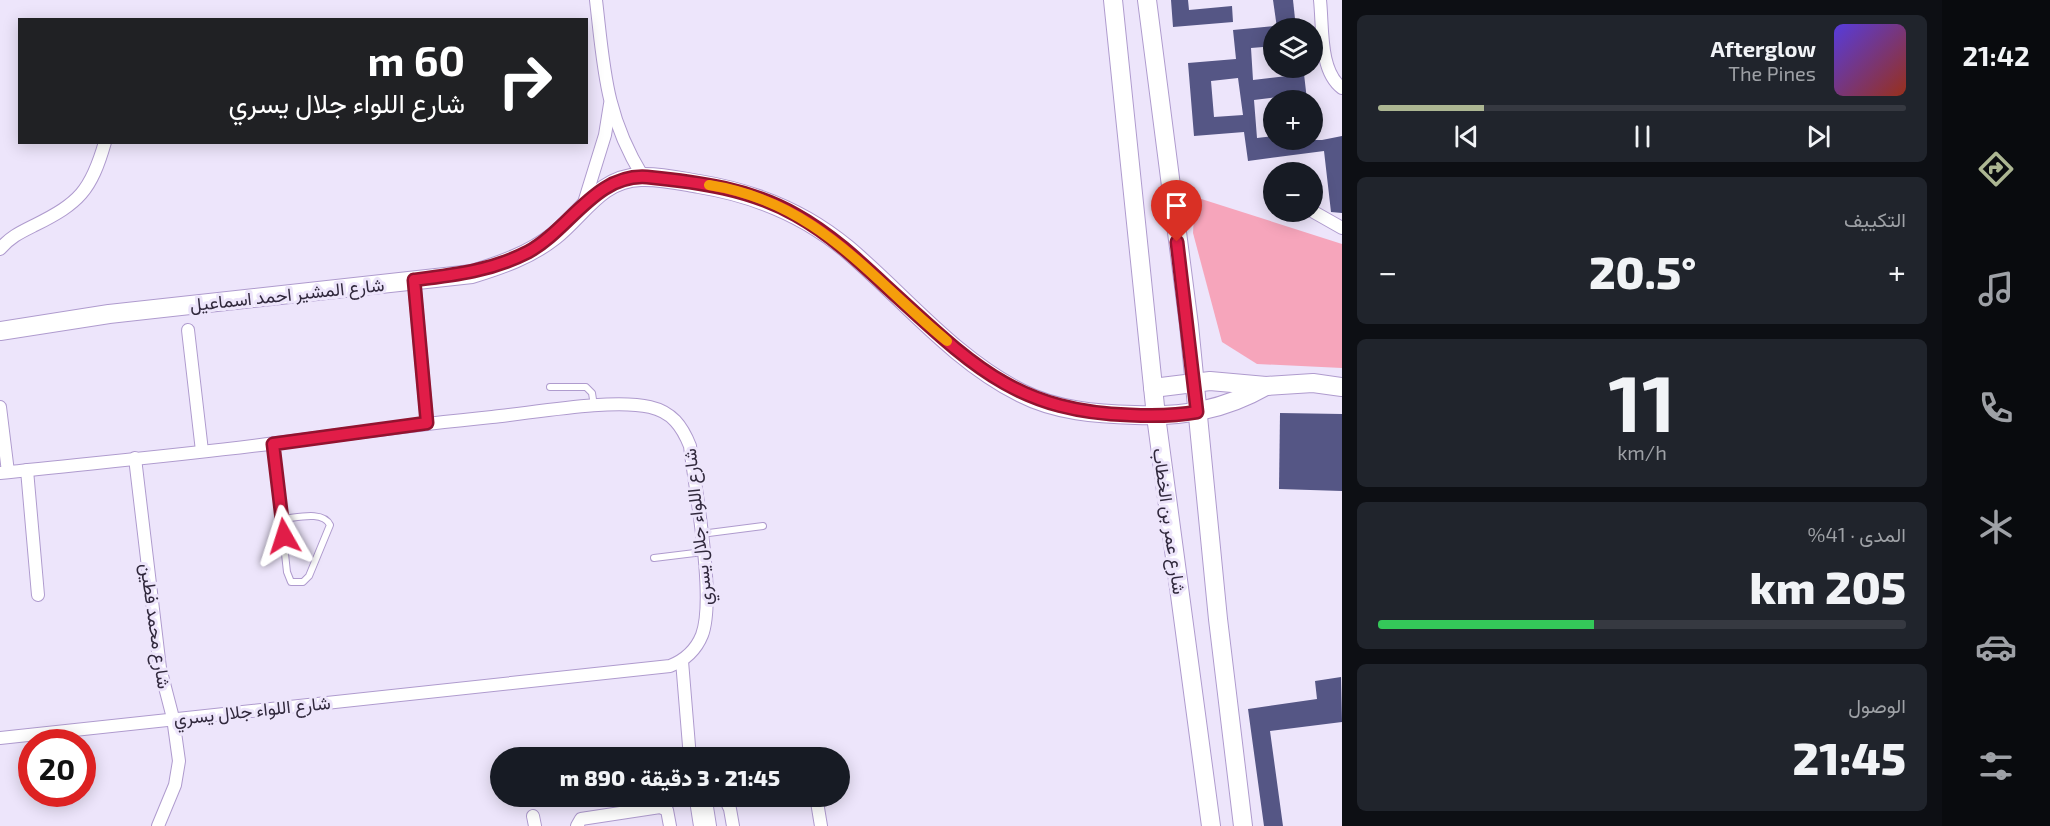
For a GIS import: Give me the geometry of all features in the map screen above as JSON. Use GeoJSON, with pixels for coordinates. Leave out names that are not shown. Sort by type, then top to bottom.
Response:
{"type":"FeatureCollection","features":[{"type":"Feature","properties":{"kind":"street"},"geometry":{"type":"LineString","coordinates":[[596,0],[603,73],[610,103],[626,146],[644,177]]}},
{"type":"Feature","properties":{"kind":"street","name":"شارع عمر بن الخطاب"},"geometry":{"type":"LineString","coordinates":[[1113,0],[1156,416],[1211,826]]}},
{"type":"Feature","properties":{"kind":"street","name":"شارع عمر بن الخطاب"},"geometry":{"type":"LineString","coordinates":[[1147,0],[1195,381],[1218,619],[1243,826]]}},
{"type":"Feature","properties":{"kind":"street"},"geometry":{"type":"LineString","coordinates":[[1320,0],[1327,66],[1331,78],[1342,88]]}},
{"type":"Feature","properties":{"kind":"street"},"geometry":{"type":"LineString","coordinates":[[582,208],[598,162],[610,103]]}},
{"type":"Feature","properties":{"kind":"street"},"geometry":{"type":"LineString","coordinates":[[0,249],[14,235],[66,209],[79,199],[97,171],[104,144]]}},
{"type":"Feature","properties":{"kind":"street","name":"شارع المشير احمد اسماعيل"},"geometry":{"type":"LineString","coordinates":[[0,331],[109,314],[472,274],[502,265],[554,236],[606,186],[617,181],[644,177],[727,188],[764,200],[795,214],[846,249],[938,334],[977,366],[1022,394],[1067,409],[1090,413],[1156,416],[1197,412],[1228,404],[1266,386]]}},
{"type":"Feature","properties":{"kind":"street"},"geometry":{"type":"LineString","coordinates":[[1323,217],[1342,228]]}},
{"type":"Feature","properties":{"kind":"street"},"geometry":{"type":"LineString","coordinates":[[414,280],[427,423]]}},
{"type":"Feature","properties":{"kind":"street"},"geometry":{"type":"LineString","coordinates":[[188,330],[202,451]]}},
{"type":"Feature","properties":{"kind":"street"},"geometry":{"type":"LineString","coordinates":[[1154,388],[1195,381],[1224,381],[1266,386],[1313,383],[1342,387]]}},
{"type":"Feature","properties":{"kind":"street","name":"شارع اللواء جلال يسري"},"geometry":{"type":"LineString","coordinates":[[0,738],[670,666],[682,661],[699,640],[708,594],[690,446],[683,428],[668,414],[651,407],[634,405],[594,407],[427,423],[273,444],[4,472]]}},
{"type":"Feature","properties":{"kind":"street"},"geometry":{"type":"LineString","coordinates":[[0,407],[4,472]]}},
{"type":"Feature","properties":{"kind":"street","name":"شارع محمد فطين"},"geometry":{"type":"LineString","coordinates":[[135,458],[160,668],[173,718],[179,773],[158,826]]}},
{"type":"Feature","properties":{"kind":"street"},"geometry":{"type":"LineString","coordinates":[[27,470],[38,595]]}},
{"type":"Feature","properties":{"kind":"street"},"geometry":{"type":"LineString","coordinates":[[682,661],[689,747]]}},
{"type":"Feature","properties":{"kind":"street"},"geometry":{"type":"LineString","coordinates":[[700,826],[697,807],[702,803],[707,807],[710,826]]}},
{"type":"Feature","properties":{"kind":"street"},"geometry":{"type":"LineString","coordinates":[[577,826],[581,819],[660,807],[667,810],[670,826]]}},
{"type":"Feature","properties":{"kind":"street"},"geometry":{"type":"LineString","coordinates":[[729,807],[732,826]]}},
{"type":"Feature","properties":{"kind":"street"},"geometry":{"type":"LineString","coordinates":[[817,807],[820,826]]}},
{"type":"Feature","properties":{"kind":"lane"},"geometry":{"type":"LineString","coordinates":[[550,387],[586,387],[592,393],[594,407]]}},
{"type":"Feature","properties":{"kind":"lane"},"geometry":{"type":"LineString","coordinates":[[273,444],[287,572],[291,582],[303,582],[309,576],[330,525],[321,516],[282,519]]}},
{"type":"Feature","properties":{"kind":"lane"},"geometry":{"type":"LineString","coordinates":[[700,534],[763,526]]}},
{"type":"Feature","properties":{"kind":"lane"},"geometry":{"type":"LineString","coordinates":[[654,558],[702,552]]}},
{"type":"Feature","properties":{"kind":"shaded area"},"geometry":{"type":"Polygon","coordinates":[[[1195,197],[1263,219],[1263,222],[1273,222],[1342,244],[1342,368],[1257,364],[1222,342],[1193,233],[1195,197]]]}},
{"type":"Feature","properties":{"kind":"building"},"geometry":{"type":"Polygon","coordinates":[[[1171,0],[1188,0],[1189,10],[1232,6],[1233,22],[1173,27],[1171,0]]]}},
{"type":"Feature","properties":{"kind":"building"},"geometry":{"type":"Polygon","coordinates":[[[1273,0],[1293,0],[1295,18],[1276,18],[1273,0]]]}},
{"type":"Feature","properties":{"kind":"building"},"geometry":{"type":"Polygon","coordinates":[[[1263,27],[1263,47],[1251,48],[1253,80],[1304,78],[1306,90],[1263,90],[1263,99],[1254,100],[1257,138],[1263,137],[1263,150],[1323,150],[1323,140],[1342,136],[1342,213],[1331,212],[1324,151],[1248,161],[1244,132],[1194,136],[1188,63],[1236,59],[1233,30],[1263,27]],[[1238,78],[1211,81],[1214,117],[1243,115],[1238,78]]]}},
{"type":"Feature","properties":{"kind":"building"},"geometry":{"type":"Polygon","coordinates":[[[1280,413],[1342,414],[1342,491],[1279,489],[1280,413]]]}},
{"type":"Feature","properties":{"kind":"building"},"geometry":{"type":"Polygon","coordinates":[[[1341,677],[1342,722],[1270,731],[1283,826],[1264,826],[1248,709],[1317,699],[1315,681],[1341,677]]]}},
{"type":"Feature","properties":{"kind":"slow traffic"},"geometry":{"type":"LineString","coordinates":[[709,185],[727,188],[764,200],[795,214],[846,249],[947,341]]}},
{"type":"Feature","properties":{"kind":"route"},"geometry":{"type":"LineString","coordinates":[[284,536],[273,444],[427,423],[414,280],[472,274],[502,265],[554,236],[606,186],[617,181],[644,177],[727,188],[764,200],[795,214],[846,249],[938,334],[977,366],[1022,394],[1067,409],[1090,413],[1175,416],[1197,412],[1189,325],[1177,242]]}}]}
